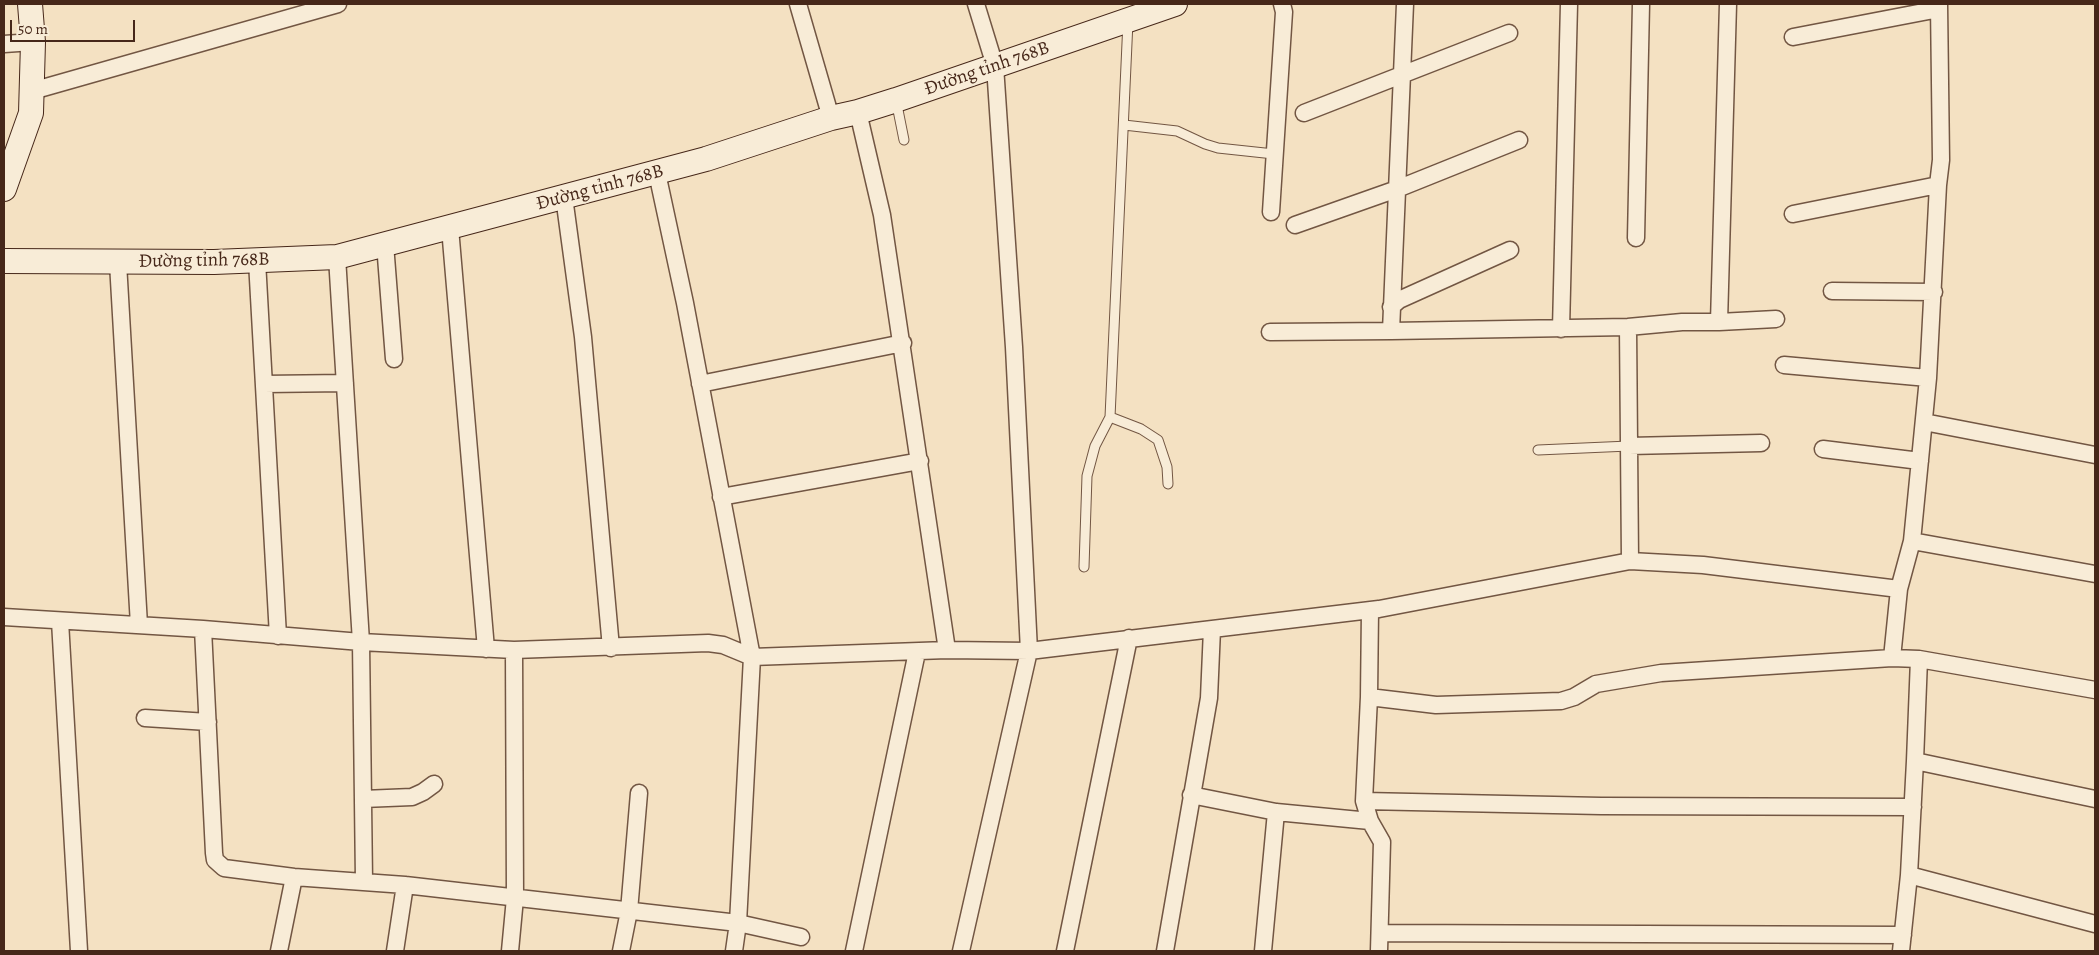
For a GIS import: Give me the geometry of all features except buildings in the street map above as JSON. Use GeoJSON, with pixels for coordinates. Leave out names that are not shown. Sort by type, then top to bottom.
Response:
{"type":"FeatureCollection","features":[{"type":"Feature","properties":{"kind":"street"},"geometry":{"type":"LineString","coordinates":[[4,189],[31,113],[33,42],[30,4]]}},
{"type":"Feature","properties":{"kind":"street"},"geometry":{"type":"LineString","coordinates":[[32,91],[338,4]]}},
{"type":"Feature","properties":{"kind":"street"},"geometry":{"type":"LineString","coordinates":[[798,4],[831,118]]}},
{"type":"Feature","properties":{"kind":"street"},"geometry":{"type":"LineString","coordinates":[[961,951],[1029,651],[1014,347],[995,66],[976,4]]}},
{"type":"Feature","properties":{"kind":"street"},"geometry":{"type":"LineString","coordinates":[[1271,212],[1284,12],[1282,4]]}},
{"type":"Feature","properties":{"kind":"street"},"geometry":{"type":"LineString","coordinates":[[1391,331],[1405,4]]}},
{"type":"Feature","properties":{"kind":"street"},"geometry":{"type":"LineString","coordinates":[[1560,329],[1569,4]]}},
{"type":"Feature","properties":{"kind":"street"},"geometry":{"type":"LineString","coordinates":[[1636,238],[1641,4]]}},
{"type":"Feature","properties":{"kind":"street"},"geometry":{"type":"LineString","coordinates":[[1720,322],[1728,4]]}},
{"type":"Feature","properties":{"kind":"street","name":"Đường tỉnh 768B"},"geometry":{"type":"LineString","coordinates":[[4,261],[118,263],[257,261],[337,257],[706,159],[831,118],[896,100],[1128,21],[1160,6]]}},
{"type":"Feature","properties":{"kind":"street"},"geometry":{"type":"LineString","coordinates":[[1792,37],[1939,6],[1941,160],[1938,185],[1934,292],[1928,378],[1912,541],[1899,589],[1892,658]]}},
{"type":"Feature","properties":{"kind":"street"},"geometry":{"type":"LineString","coordinates":[[1304,113],[1508,33]]}},
{"type":"Feature","properties":{"kind":"street"},"geometry":{"type":"LineString","coordinates":[[4,44],[33,42]]}},
{"type":"Feature","properties":{"kind":"street"},"geometry":{"type":"LineString","coordinates":[[858,112],[882,215],[903,343],[947,650]]}},
{"type":"Feature","properties":{"kind":"street"},"geometry":{"type":"LineString","coordinates":[[1295,225],[1397,189],[1519,140]]}},
{"type":"Feature","properties":{"kind":"street"},"geometry":{"type":"LineString","coordinates":[[657,173],[752,656],[738,923],[734,951]]}},
{"type":"Feature","properties":{"kind":"street"},"geometry":{"type":"LineString","coordinates":[[1793,214],[1938,185]]}},
{"type":"Feature","properties":{"kind":"street"},"geometry":{"type":"LineString","coordinates":[[564,197],[583,337],[611,648]]}},
{"type":"Feature","properties":{"kind":"street"},"geometry":{"type":"LineString","coordinates":[[450,228],[486,649]]}},
{"type":"Feature","properties":{"kind":"street"},"geometry":{"type":"LineString","coordinates":[[385,244],[394,359]]}},
{"type":"Feature","properties":{"kind":"street"},"geometry":{"type":"LineString","coordinates":[[1392,307],[1399,300],[1510,250]]}},
{"type":"Feature","properties":{"kind":"street"},"geometry":{"type":"LineString","coordinates":[[337,257],[361,642],[364,881]]}},
{"type":"Feature","properties":{"kind":"street"},"geometry":{"type":"LineString","coordinates":[[257,261],[278,636]]}},
{"type":"Feature","properties":{"kind":"street"},"geometry":{"type":"LineString","coordinates":[[118,263],[139,625]]}},
{"type":"Feature","properties":{"kind":"street"},"geometry":{"type":"LineString","coordinates":[[1832,292],[1934,292]]}},
{"type":"Feature","properties":{"kind":"street"},"geometry":{"type":"LineString","coordinates":[[1270,332],[1560,329],[1776,319]]}},
{"type":"Feature","properties":{"kind":"street"},"geometry":{"type":"LineString","coordinates":[[1628,327],[1630,561]]}},
{"type":"Feature","properties":{"kind":"street"},"geometry":{"type":"LineString","coordinates":[[700,384],[903,343]]}},
{"type":"Feature","properties":{"kind":"street"},"geometry":{"type":"LineString","coordinates":[[1784,365],[1928,378]]}},
{"type":"Feature","properties":{"kind":"street"},"geometry":{"type":"LineString","coordinates":[[264,384],[345,384]]}},
{"type":"Feature","properties":{"kind":"street"},"geometry":{"type":"LineString","coordinates":[[1924,422],[2095,455]]}},
{"type":"Feature","properties":{"kind":"street"},"geometry":{"type":"LineString","coordinates":[[1629,446],[1762,443]]}},
{"type":"Feature","properties":{"kind":"street"},"geometry":{"type":"LineString","coordinates":[[1823,449],[1920,461]]}},
{"type":"Feature","properties":{"kind":"street"},"geometry":{"type":"LineString","coordinates":[[721,497],[920,461]]}},
{"type":"Feature","properties":{"kind":"street"},"geometry":{"type":"LineString","coordinates":[[1912,541],[2095,574]]}},
{"type":"Feature","properties":{"kind":"street"},"geometry":{"type":"LineString","coordinates":[[4,617],[486,649],[611,648],[708,643],[723,645],[752,656],[947,650],[1029,651],[1370,610],[1630,561],[1703,565],[1899,589]]}},
{"type":"Feature","properties":{"kind":"street"},"geometry":{"type":"LineString","coordinates":[[1370,610],[1369,697],[1364,801],[1370,821],[1382,842],[1379,951]]}},
{"type":"Feature","properties":{"kind":"street"},"geometry":{"type":"LineString","coordinates":[[60,620],[79,951]]}},
{"type":"Feature","properties":{"kind":"street"},"geometry":{"type":"LineString","coordinates":[[203,629],[215,860],[224,868],[294,877],[405,885],[738,923],[801,937]]}},
{"type":"Feature","properties":{"kind":"street"},"geometry":{"type":"LineString","coordinates":[[1165,951],[1209,698],[1212,629]]}},
{"type":"Feature","properties":{"kind":"street"},"geometry":{"type":"LineString","coordinates":[[1065,951],[1129,638]]}},
{"type":"Feature","properties":{"kind":"street"},"geometry":{"type":"LineString","coordinates":[[510,951],[515,898],[514,650]]}},
{"type":"Feature","properties":{"kind":"street"},"geometry":{"type":"LineString","coordinates":[[854,951],[917,652]]}},
{"type":"Feature","properties":{"kind":"street"},"geometry":{"type":"LineString","coordinates":[[1369,697],[1436,705],[1561,700],[1574,697],[1596,684],[1661,673],[1892,658],[1919,659],[2095,690]]}},
{"type":"Feature","properties":{"kind":"street"},"geometry":{"type":"LineString","coordinates":[[1380,933],[1902,943],[1909,875],[1919,659]]}},
{"type":"Feature","properties":{"kind":"street"},"geometry":{"type":"LineString","coordinates":[[145,718],[208,722]]}},
{"type":"Feature","properties":{"kind":"street"},"geometry":{"type":"LineString","coordinates":[[1915,761],[2095,799]]}},
{"type":"Feature","properties":{"kind":"street"},"geometry":{"type":"LineString","coordinates":[[363,799],[412,797],[434,784]]}},
{"type":"Feature","properties":{"kind":"street"},"geometry":{"type":"LineString","coordinates":[[621,951],[630,911],[639,793]]}},
{"type":"Feature","properties":{"kind":"street"},"geometry":{"type":"LineString","coordinates":[[1191,795],[1276,812],[1370,821]]}},
{"type":"Feature","properties":{"kind":"street"},"geometry":{"type":"LineString","coordinates":[[1364,801],[1601,806],[1913,806]]}},
{"type":"Feature","properties":{"kind":"street"},"geometry":{"type":"LineString","coordinates":[[1263,951],[1276,812]]}},
{"type":"Feature","properties":{"kind":"street"},"geometry":{"type":"LineString","coordinates":[[1909,875],[2095,924]]}},
{"type":"Feature","properties":{"kind":"street"},"geometry":{"type":"LineString","coordinates":[[279,951],[294,877]]}},
{"type":"Feature","properties":{"kind":"street"},"geometry":{"type":"LineString","coordinates":[[395,951],[405,885]]}},
{"type":"Feature","properties":{"kind":"lane"},"geometry":{"type":"LineString","coordinates":[[1084,567],[1086,476],[1095,446],[1110,417],[1128,21]]}},
{"type":"Feature","properties":{"kind":"lane"},"geometry":{"type":"LineString","coordinates":[[896,100],[904,140]]}},
{"type":"Feature","properties":{"kind":"lane"},"geometry":{"type":"LineString","coordinates":[[1124,125],[1177,131],[1218,148],[1274,154]]}},
{"type":"Feature","properties":{"kind":"lane"},"geometry":{"type":"LineString","coordinates":[[1110,417],[1141,429],[1158,440],[1167,467],[1168,484]]}},
{"type":"Feature","properties":{"kind":"lane"},"geometry":{"type":"LineString","coordinates":[[1538,450],[1629,446]]}}]}
